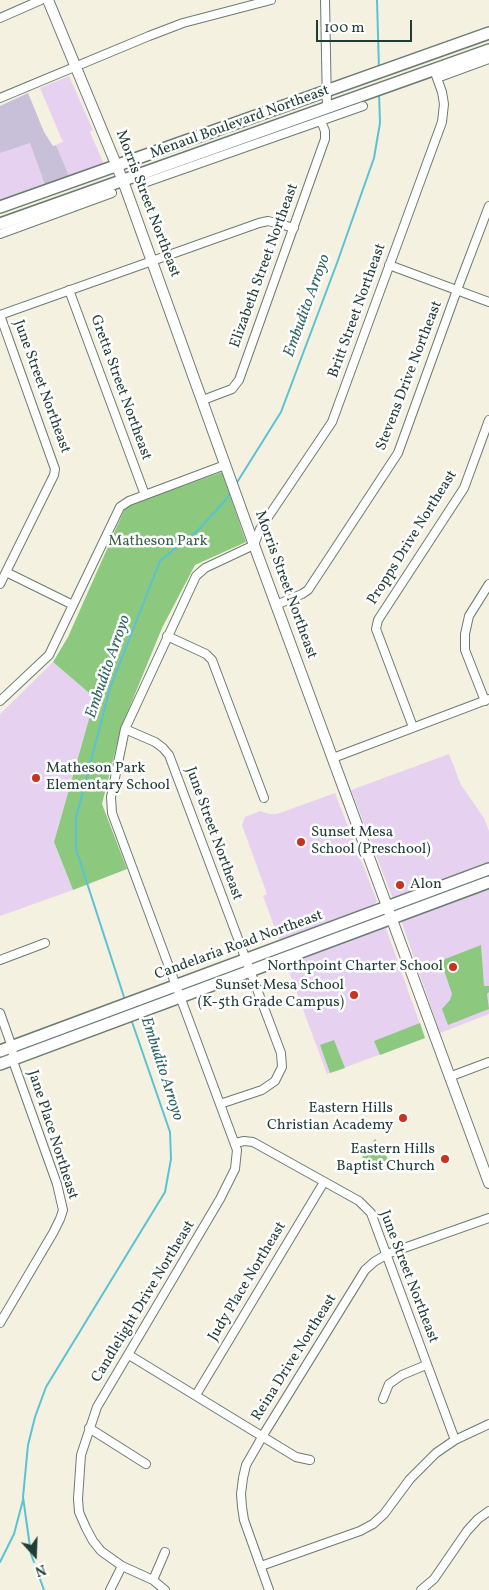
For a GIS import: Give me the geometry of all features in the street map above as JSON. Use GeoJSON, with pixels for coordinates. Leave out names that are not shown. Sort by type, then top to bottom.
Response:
{"type":"FeatureCollection","features":[{"type":"Feature","properties":{"kind":"main road","name":"Menaul Boulevard Northeast"},"geometry":{"type":"LineString","coordinates":[[0,207],[489,33]]}},
{"type":"Feature","properties":{"kind":"main road","name":"Menaul Boulevard Northeast"},"geometry":{"type":"LineString","coordinates":[[0,228],[123,181],[211,154],[327,108],[363,100],[395,84],[435,74],[489,50]]}},
{"type":"Feature","properties":{"kind":"main road","name":"Candelaria Road Northeast"},"geometry":{"type":"LineString","coordinates":[[0,1051],[489,869]]}},
{"type":"Feature","properties":{"kind":"main road","name":"Candelaria Road Northeast"},"geometry":{"type":"LineString","coordinates":[[0,1064],[489,882]]}},
{"type":"Feature","properties":{"kind":"street"},"geometry":{"type":"LineString","coordinates":[[0,18],[41,0]]}},
{"type":"Feature","properties":{"kind":"street","name":"Morris Street Northeast"},"geometry":{"type":"LineString","coordinates":[[48,0],[123,181],[254,545],[489,1183]]}},
{"type":"Feature","properties":{"kind":"street"},"geometry":{"type":"LineString","coordinates":[[0,98],[183,23],[271,0]]}},
{"type":"Feature","properties":{"kind":"street"},"geometry":{"type":"LineString","coordinates":[[325,0],[327,108]]}},
{"type":"Feature","properties":{"kind":"street"},"geometry":{"type":"LineString","coordinates":[[435,74],[489,59]]}},
{"type":"Feature","properties":{"kind":"street","name":"Britt Street Northeast"},"geometry":{"type":"LineString","coordinates":[[254,545],[260,529],[332,422],[442,122],[444,104],[435,74]]}},
{"type":"Feature","properties":{"kind":"street"},"geometry":{"type":"LineString","coordinates":[[141,184],[211,154],[321,121],[363,100]]}},
{"type":"Feature","properties":{"kind":"street","name":"Elizabeth Street Northeast"},"geometry":{"type":"LineString","coordinates":[[203,400],[232,389],[239,380],[325,138],[325,131],[321,121]]}},
{"type":"Feature","properties":{"kind":"street"},"geometry":{"type":"LineString","coordinates":[[205,135],[211,154]]}},
{"type":"Feature","properties":{"kind":"street"},"geometry":{"type":"LineString","coordinates":[[0,228],[112,193]]}},
{"type":"Feature","properties":{"kind":"street","name":"Stevens Drive Northeast"},"geometry":{"type":"LineString","coordinates":[[276,605],[308,590],[398,453],[489,206]]}},
{"type":"Feature","properties":{"kind":"street"},"geometry":{"type":"LineString","coordinates":[[0,315],[259,223],[276,223],[294,228]]}},
{"type":"Feature","properties":{"kind":"street"},"geometry":{"type":"LineString","coordinates":[[389,266],[489,302]]}},
{"type":"Feature","properties":{"kind":"street","name":"Gretta Street Northeast"},"geometry":{"type":"LineString","coordinates":[[70,290],[145,495]]}},
{"type":"Feature","properties":{"kind":"street","name":"June Street Northeast"},"geometry":{"type":"LineString","coordinates":[[0,315],[55,469],[6,572]]}},
{"type":"Feature","properties":{"kind":"street","name":"Propps Drive Northeast"},"geometry":{"type":"LineString","coordinates":[[413,727],[376,629],[378,620],[464,488],[489,420]]}},
{"type":"Feature","properties":{"kind":"street"},"geometry":{"type":"LineString","coordinates":[[0,701],[49,655],[120,507],[124,503],[225,465]]}},
{"type":"Feature","properties":{"kind":"street","name":"Candlelight Drive Northeast"},"geometry":{"type":"LineString","coordinates":[[164,1590],[153,1580],[122,1566],[97,1546],[79,1512],[81,1455],[96,1408],[220,1199],[235,1169],[236,1157],[235,1143],[112,813],[111,797],[125,729],[196,576],[205,568],[254,545]]}},
{"type":"Feature","properties":{"kind":"street"},"geometry":{"type":"LineString","coordinates":[[0,584],[6,572],[74,605]]}},
{"type":"Feature","properties":{"kind":"street"},"geometry":{"type":"LineString","coordinates":[[333,758],[487,700],[465,650],[465,634],[469,616],[489,584]]}},
{"type":"Feature","properties":{"kind":"street"},"geometry":{"type":"LineString","coordinates":[[167,636],[206,654],[212,660],[264,798]]}},
{"type":"Feature","properties":{"kind":"street","name":"June Street Northeast"},"geometry":{"type":"LineString","coordinates":[[125,729],[155,742],[169,755],[281,1053],[282,1067],[275,1081],[268,1086],[220,1104]]}},
{"type":"Feature","properties":{"kind":"street"},"geometry":{"type":"LineString","coordinates":[[0,960],[46,943]]}},
{"type":"Feature","properties":{"kind":"street","name":"Jane Place Northeast"},"geometry":{"type":"LineString","coordinates":[[0,1013],[12,1047],[13,1059],[57,1184],[62,1210],[53,1233],[0,1323]]}},
{"type":"Feature","properties":{"kind":"street"},"geometry":{"type":"LineString","coordinates":[[449,1077],[489,1062]]}},
{"type":"Feature","properties":{"kind":"street","name":"June Street Northeast"},"geometry":{"type":"LineString","coordinates":[[235,1143],[253,1142],[367,1207],[375,1219],[455,1440]]}},
{"type":"Feature","properties":{"kind":"street","name":"Judy Place Northeast"},"geometry":{"type":"LineString","coordinates":[[196,1395],[324,1182]]}},
{"type":"Feature","properties":{"kind":"street","name":"Reina Drive Northeast"},"geometry":{"type":"LineString","coordinates":[[269,1590],[244,1520],[241,1494],[246,1465],[262,1436],[365,1270],[387,1254],[489,1218]]}},
{"type":"Feature","properties":{"kind":"street"},"geometry":{"type":"LineString","coordinates":[[129,1355],[296,1457],[310,1460]]}},
{"type":"Feature","properties":{"kind":"street"},"geometry":{"type":"LineString","coordinates":[[383,1399],[389,1384],[402,1375],[426,1364]]}},
{"type":"Feature","properties":{"kind":"street"},"geometry":{"type":"LineString","coordinates":[[260,1566],[360,1531],[373,1524],[384,1514],[410,1479],[436,1453],[455,1440],[489,1424]]}},
{"type":"Feature","properties":{"kind":"street"},"geometry":{"type":"LineString","coordinates":[[89,1428],[146,1464]]}},
{"type":"Feature","properties":{"kind":"street"},"geometry":{"type":"LineString","coordinates":[[421,1590],[437,1575],[467,1531],[489,1511]]}},
{"type":"Feature","properties":{"kind":"street"},"geometry":{"type":"LineString","coordinates":[[153,1580],[166,1552]]}},
{"type":"Feature","properties":{"kind":"street"},"geometry":{"type":"LineString","coordinates":[[110,1590],[122,1566]]}},
{"type":"Feature","properties":{"kind":"shaded area"},"geometry":{"type":"Polygon","coordinates":[[[69,76],[93,130],[90,132],[104,164],[69,176],[56,145],[64,141],[40,88],[69,76]]]}},
{"type":"Feature","properties":{"kind":"shaded area"},"geometry":{"type":"Polygon","coordinates":[[[28,93],[44,132],[53,146],[56,145],[69,176],[45,185],[30,143],[0,153],[0,106],[28,93]]]}},
{"type":"Feature","properties":{"kind":"shaded area"},"geometry":{"type":"Polygon","coordinates":[[[30,142],[45,185],[0,201],[0,153],[30,142]]]}},
{"type":"Feature","properties":{"kind":"shaded area","name":"Matheson Park Elementary School"},"geometry":{"type":"Polygon","coordinates":[[[53,662],[95,698],[54,842],[73,890],[0,916],[0,714],[53,662]]]}},
{"type":"Feature","properties":{"kind":"shaded area"},"geometry":{"type":"Polygon","coordinates":[[[449,754],[461,785],[484,818],[489,831],[489,864],[393,899],[351,790],[449,754]]]}},
{"type":"Feature","properties":{"kind":"shaded area"},"geometry":{"type":"Polygon","coordinates":[[[335,793],[377,901],[373,906],[280,942],[263,896],[267,894],[242,825],[245,817],[260,811],[277,814],[335,793]]]}},
{"type":"Feature","properties":{"kind":"shaded area","name":"Northpoint Charter School"},"geometry":{"type":"Polygon","coordinates":[[[489,886],[489,1014],[440,1033],[401,920],[489,886]]]}},
{"type":"Feature","properties":{"kind":"shaded area","name":"Sunset Mesa School (K-5th Grade Campus)"},"geometry":{"type":"Polygon","coordinates":[[[384,923],[425,1038],[327,1074],[285,961],[384,923]]]}},
{"type":"Feature","properties":{"kind":"green space","name":"Matheson Park"},"geometry":{"type":"Polygon","coordinates":[[[222,472],[246,542],[195,565],[162,628],[121,728],[102,804],[127,869],[73,890],[54,842],[95,698],[53,662],[68,637],[126,506],[222,472]]]}},
{"type":"Feature","properties":{"kind":"green space"},"geometry":{"type":"Polygon","coordinates":[[[481,945],[484,986],[489,986],[487,994],[489,1009],[448,1025],[442,1009],[450,1000],[452,994],[442,964],[445,959],[481,945]]]}},
{"type":"Feature","properties":{"kind":"green space"},"geometry":{"type":"Polygon","coordinates":[[[420,1023],[425,1038],[380,1055],[374,1041],[420,1023]]]}},
{"type":"Feature","properties":{"kind":"green space"},"geometry":{"type":"Polygon","coordinates":[[[334,1040],[345,1068],[330,1073],[320,1045],[334,1040]]]}},
{"type":"Feature","properties":{"kind":"green space"},"geometry":{"type":"Polygon","coordinates":[[[375,1139],[383,1148],[390,1165],[381,1169],[362,1157],[375,1139]]]}},
{"type":"Feature","properties":{"kind":"waterway","name":"Embudito Arroyo"},"geometry":{"type":"LineString","coordinates":[[377,0],[379,69]]}},
{"type":"Feature","properties":{"kind":"waterway","name":"Embudito Arroyo"},"geometry":{"type":"LineString","coordinates":[[236,484],[281,412],[337,263],[374,158],[380,123],[379,93]]}},
{"type":"Feature","properties":{"kind":"waterway","name":"Embudito Arroyo"},"geometry":{"type":"LineString","coordinates":[[125,1000],[76,849],[76,818],[110,688],[160,561],[198,530],[231,492]]}},
{"type":"Feature","properties":{"kind":"waterway","name":"Embudito Arroyo"},"geometry":{"type":"LineString","coordinates":[[44,1590],[31,1554],[23,1497],[28,1445],[35,1417],[46,1387],[165,1192],[171,1159],[170,1132],[131,1019]]}},
{"type":"Feature","properties":{"kind":"waterway"},"geometry":{"type":"LineString","coordinates":[[0,1562],[14,1534],[23,1500]]}},
{"type":"Feature","properties":{"kind":"place","name":"Matheson Park Elementary School"},"geometry":{"type":"Point","coordinates":[36,778]}},
{"type":"Feature","properties":{"kind":"place","name":"Sunset Mesa School (Preschool)"},"geometry":{"type":"Point","coordinates":[301,842]}},
{"type":"Feature","properties":{"kind":"place","name":"Alon"},"geometry":{"type":"Point","coordinates":[400,885]}},
{"type":"Feature","properties":{"kind":"place","name":"Northpoint Charter School"},"geometry":{"type":"Point","coordinates":[453,967]}},
{"type":"Feature","properties":{"kind":"place","name":"Sunset Mesa School (K-5th Grade Campus)"},"geometry":{"type":"Point","coordinates":[354,995]}},
{"type":"Feature","properties":{"kind":"place","name":"Eastern Hills Christian Academy"},"geometry":{"type":"Point","coordinates":[403,1118]}},
{"type":"Feature","properties":{"kind":"place","name":"Eastern Hills Baptist Church"},"geometry":{"type":"Point","coordinates":[445,1159]}}]}
